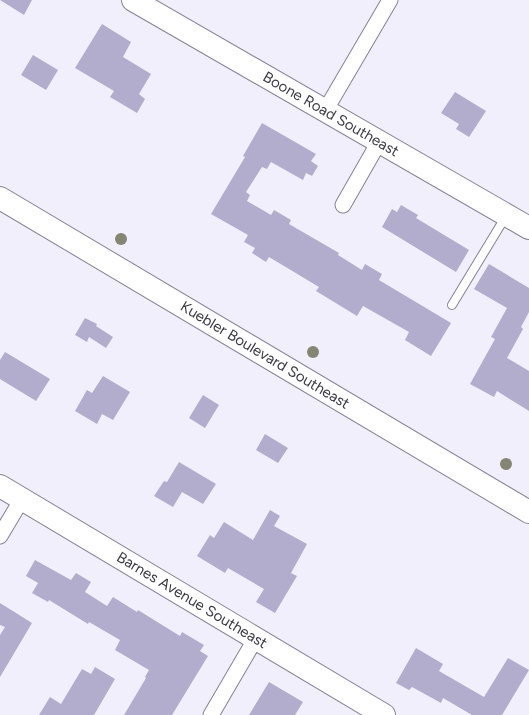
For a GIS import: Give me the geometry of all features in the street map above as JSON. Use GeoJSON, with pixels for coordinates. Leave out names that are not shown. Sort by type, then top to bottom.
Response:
{"type":"FeatureCollection","features":[{"type":"Feature","properties":{"kind":"street"},"geometry":{"type":"LineString","coordinates":[[325,111],[390,0]]}},
{"type":"Feature","properties":{"kind":"street","name":"Boone Road Southeast"},"geometry":{"type":"LineString","coordinates":[[144,3],[325,111],[529,228]]}},
{"type":"Feature","properties":{"kind":"street"},"geometry":{"type":"LineString","coordinates":[[343,205],[380,142]]}},
{"type":"Feature","properties":{"kind":"street","name":"Kuebler Boulevard Southeast"},"geometry":{"type":"LineString","coordinates":[[0,198],[529,512]]}},
{"type":"Feature","properties":{"kind":"street","name":"Barnes Avenue Southeast"},"geometry":{"type":"LineString","coordinates":[[0,486],[384,715]]}},
{"type":"Feature","properties":{"kind":"street"},"geometry":{"type":"LineString","coordinates":[[0,536],[22,499]]}},
{"type":"Feature","properties":{"kind":"street"},"geometry":{"type":"LineString","coordinates":[[211,715],[256,638]]}},
{"type":"Feature","properties":{"kind":"lane"},"geometry":{"type":"LineString","coordinates":[[452,305],[506,215]]}},
{"type":"Feature","properties":{"kind":"building"},"geometry":{"type":"Polygon","coordinates":[[[0,0],[32,0],[24,15],[0,0]]]}},
{"type":"Feature","properties":{"kind":"building"},"geometry":{"type":"Polygon","coordinates":[[[102,24],[131,42],[123,57],[151,74],[139,94],[145,99],[137,113],[110,97],[114,91],[75,68],[102,24]]]}},
{"type":"Feature","properties":{"kind":"building"},"geometry":{"type":"Polygon","coordinates":[[[33,55],[58,70],[46,90],[21,75],[33,55]]]}},
{"type":"Feature","properties":{"kind":"building"},"geometry":{"type":"Polygon","coordinates":[[[455,92],[486,111],[469,137],[456,129],[459,124],[441,113],[455,92]]]}},
{"type":"Feature","properties":{"kind":"building"},"geometry":{"type":"Polygon","coordinates":[[[262,123],[316,154],[311,161],[318,166],[312,176],[306,173],[303,180],[271,162],[267,169],[262,167],[246,192],[250,195],[247,201],[271,215],[274,210],[291,220],[289,224],[339,253],[338,255],[362,270],[365,264],[382,274],[379,280],[451,323],[431,356],[405,340],[409,332],[363,306],[357,316],[316,291],[319,287],[269,257],[266,262],[252,253],[255,248],[244,242],[248,235],[211,214],[245,157],[243,156],[262,123]]]}},
{"type":"Feature","properties":{"kind":"building"},"geometry":{"type":"Polygon","coordinates":[[[401,205],[418,215],[416,218],[469,250],[456,272],[382,227],[392,209],[397,212],[401,205]]]}},
{"type":"Feature","properties":{"kind":"building"},"geometry":{"type":"Polygon","coordinates":[[[489,264],[529,288],[529,312],[521,327],[523,329],[507,358],[529,371],[529,411],[497,391],[494,397],[470,384],[495,339],[491,337],[507,308],[474,289],[489,264]]]}},
{"type":"Feature","properties":{"kind":"building"},"geometry":{"type":"Polygon","coordinates":[[[85,318],[97,324],[96,326],[113,337],[106,348],[89,337],[87,342],[75,335],[85,318]]]}},
{"type":"Feature","properties":{"kind":"building"},"geometry":{"type":"Polygon","coordinates":[[[5,352],[50,379],[36,401],[0,379],[0,360],[5,352]]]}},
{"type":"Feature","properties":{"kind":"building"},"geometry":{"type":"Polygon","coordinates":[[[103,376],[130,392],[113,420],[102,414],[97,424],[75,411],[87,390],[92,393],[103,376]]]}},
{"type":"Feature","properties":{"kind":"building"},"geometry":{"type":"Polygon","coordinates":[[[203,395],[219,405],[205,428],[189,418],[203,395]]]}},
{"type":"Feature","properties":{"kind":"building"},"geometry":{"type":"Polygon","coordinates":[[[265,434],[288,448],[278,463],[256,450],[265,434]]]}},
{"type":"Feature","properties":{"kind":"building"},"geometry":{"type":"Polygon","coordinates":[[[179,462],[216,484],[203,504],[182,492],[173,507],[154,496],[164,481],[167,482],[179,462]]]}},
{"type":"Feature","properties":{"kind":"building"},"geometry":{"type":"Polygon","coordinates":[[[270,510],[280,516],[274,526],[307,544],[291,573],[297,576],[275,613],[256,602],[264,589],[228,568],[225,573],[197,556],[210,535],[214,538],[224,522],[253,540],[270,510]]]}},
{"type":"Feature","properties":{"kind":"building"},"geometry":{"type":"Polygon","coordinates":[[[35,560],[71,580],[76,573],[91,582],[85,592],[107,606],[113,597],[137,612],[138,610],[180,636],[182,632],[204,645],[200,651],[208,656],[172,715],[124,715],[146,678],[145,677],[149,670],[115,650],[120,640],[89,622],[88,624],[49,600],[48,602],[32,593],[38,583],[26,576],[35,560]]]}},
{"type":"Feature","properties":{"kind":"building"},"geometry":{"type":"Polygon","coordinates":[[[0,603],[32,623],[0,677],[0,635],[5,627],[0,625],[0,603]]]}},
{"type":"Feature","properties":{"kind":"building"},"geometry":{"type":"Polygon","coordinates":[[[416,648],[443,664],[439,671],[484,697],[508,658],[529,670],[502,715],[472,715],[443,698],[441,703],[412,687],[409,690],[396,683],[416,648]]]}},
{"type":"Feature","properties":{"kind":"building"},"geometry":{"type":"Polygon","coordinates":[[[95,667],[115,679],[94,715],[39,715],[50,697],[61,704],[82,669],[91,674],[95,667]]]}},
{"type":"Feature","properties":{"kind":"building"},"geometry":{"type":"Polygon","coordinates":[[[269,682],[303,702],[295,715],[249,715],[269,682]]]}}]}
